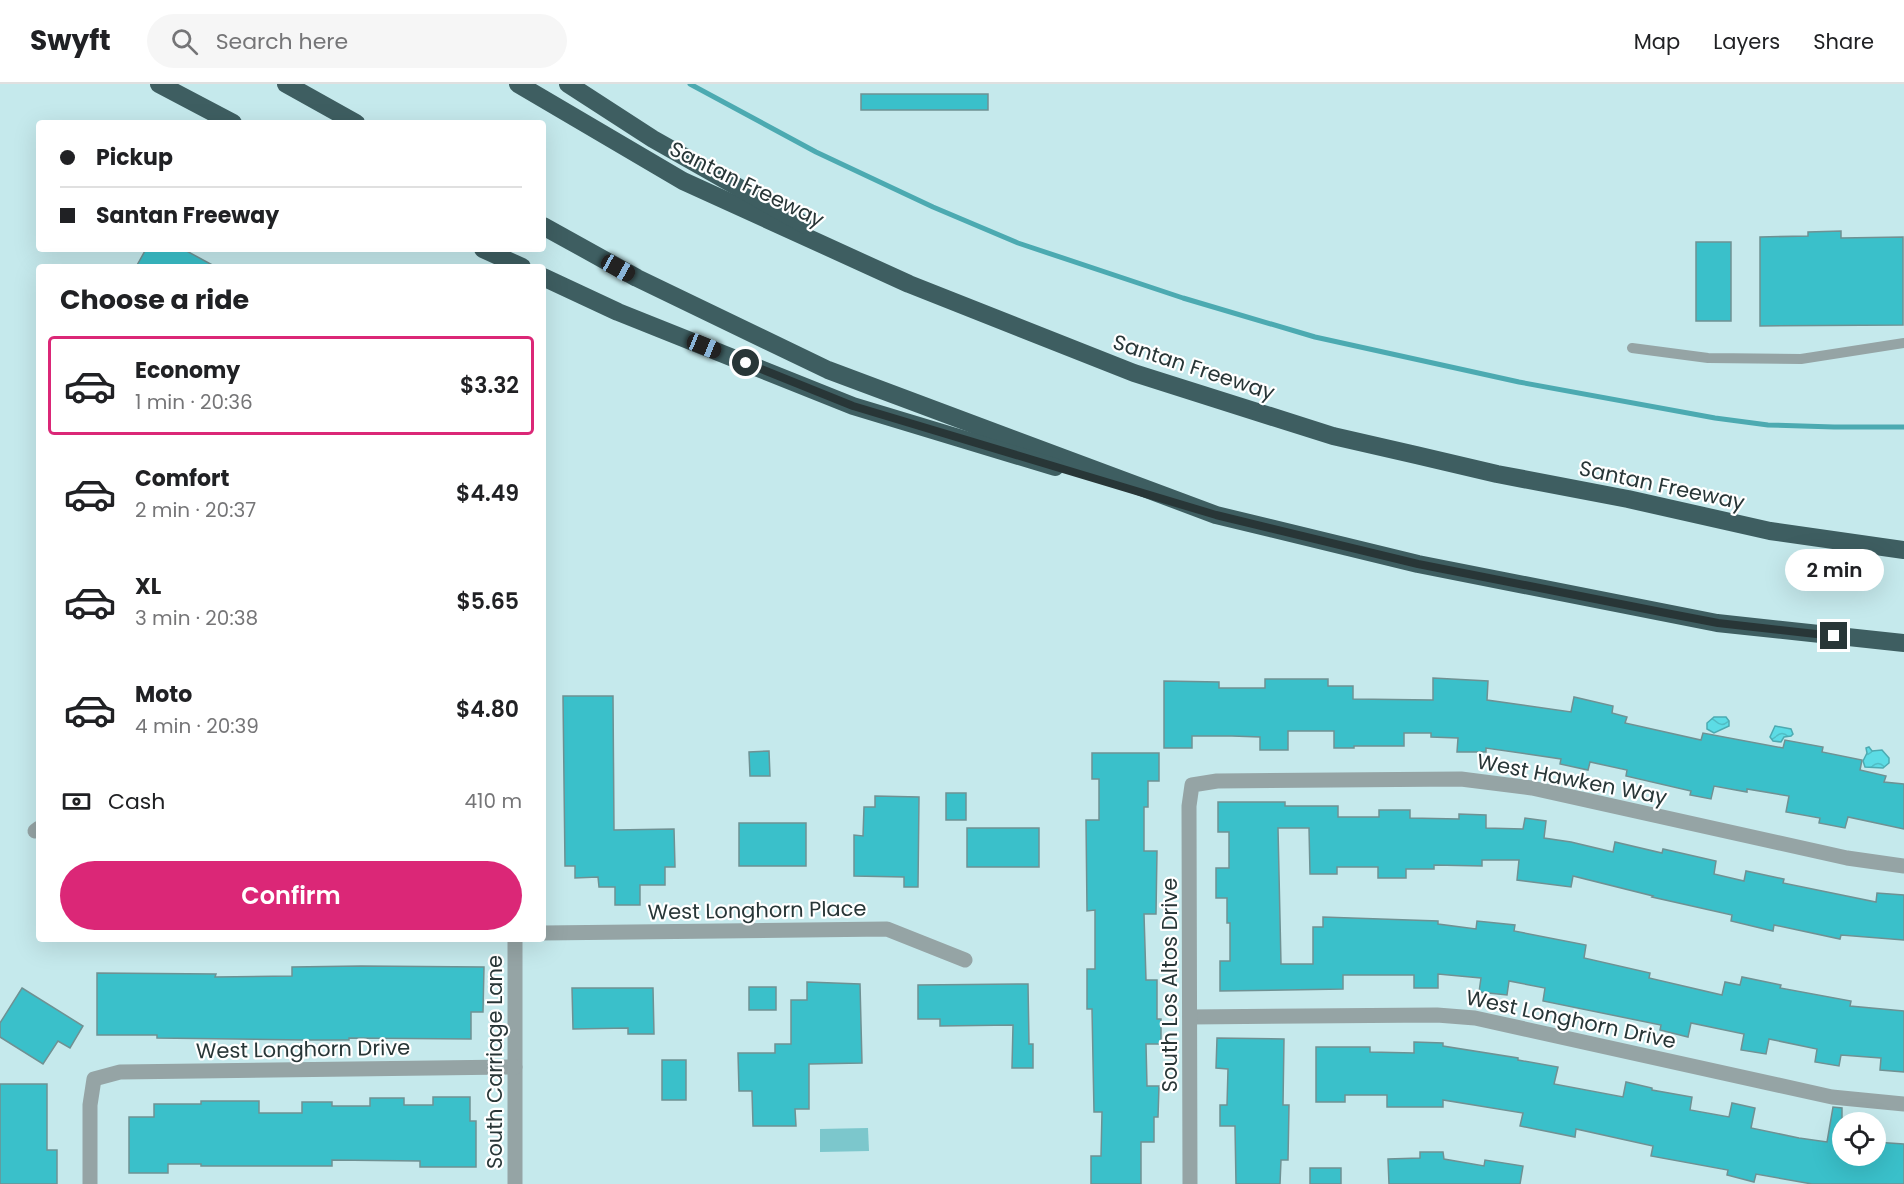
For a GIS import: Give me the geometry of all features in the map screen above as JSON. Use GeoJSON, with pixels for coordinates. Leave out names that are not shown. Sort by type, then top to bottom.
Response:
{"type":"FeatureCollection","features":[{"type":"Feature","properties":{"kind":"highway"},"geometry":{"type":"LineString","coordinates":[[159,84],[227,120]]}},
{"type":"Feature","properties":{"kind":"highway"},"geometry":{"type":"LineString","coordinates":[[286,84],[351,120]]}},
{"type":"Feature","properties":{"kind":"highway","name":"Santan Freeway"},"geometry":{"type":"LineString","coordinates":[[518,84],[683,181],[909,284],[1134,373],[1333,436],[1497,474],[1628,499],[1770,531],[1904,550]]}},
{"type":"Feature","properties":{"kind":"highway"},"geometry":{"type":"LineString","coordinates":[[567,84],[653,139],[909,284]]}},
{"type":"Feature","properties":{"kind":"highway"},"geometry":{"type":"LineString","coordinates":[[546,228],[636,278],[828,370],[1216,515]]}},
{"type":"Feature","properties":{"kind":"highway"},"geometry":{"type":"LineString","coordinates":[[490,252],[516,264]]}},
{"type":"Feature","properties":{"kind":"highway"},"geometry":{"type":"LineString","coordinates":[[546,278],[618,312],[853,406],[1216,515],[1418,564],[1718,623],[1904,643]]}},
{"type":"Feature","properties":{"kind":"street","name":"West Hawken Way"},"geometry":{"type":"LineString","coordinates":[[1192,785],[1217,781],[1461,779],[1491,782],[1532,788],[1847,858],[1904,866]]}},
{"type":"Feature","properties":{"kind":"street","name":"South Los Altos Drive"},"geometry":{"type":"LineString","coordinates":[[1190,1184],[1189,806],[1192,785]]}},
{"type":"Feature","properties":{"kind":"street","name":"West Longhorn Place"},"geometry":{"type":"LineString","coordinates":[[546,933],[887,929],[965,960]]}},
{"type":"Feature","properties":{"kind":"street","name":"South Carriage Lane"},"geometry":{"type":"LineString","coordinates":[[514,942],[515,1184]]}},
{"type":"Feature","properties":{"kind":"street","name":"West Longhorn Drive"},"geometry":{"type":"LineString","coordinates":[[1190,1017],[1437,1015],[1475,1018],[1832,1097],[1904,1104]]}},
{"type":"Feature","properties":{"kind":"street","name":"West Longhorn Drive"},"geometry":{"type":"LineString","coordinates":[[90,1184],[90,1105],[94,1079],[120,1072],[515,1067]]}},
{"type":"Feature","properties":{"kind":"lane"},"geometry":{"type":"LineString","coordinates":[[1632,348],[1708,358],[1801,359],[1904,343]]}},
{"type":"Feature","properties":{"kind":"shaded area"},"geometry":{"type":"Polygon","coordinates":[[[868,1128],[869,1151],[820,1152],[820,1129],[868,1128]]]}},
{"type":"Feature","properties":{"kind":"water"},"geometry":{"type":"Polygon","coordinates":[[[1714,717],[1726,717],[1729,726],[1714,733],[1707,729],[1707,723],[1714,717]]]}},
{"type":"Feature","properties":{"kind":"water"},"geometry":{"type":"Polygon","coordinates":[[[1775,726],[1791,729],[1793,734],[1784,737],[1781,742],[1773,741],[1770,737],[1775,726]]]}},
{"type":"Feature","properties":{"kind":"water"},"geometry":{"type":"Polygon","coordinates":[[[1869,747],[1872,751],[1882,750],[1889,758],[1889,763],[1883,768],[1865,767],[1863,761],[1867,753],[1866,748],[1869,747]]]}},
{"type":"Feature","properties":{"kind":"building"},"geometry":{"type":"Polygon","coordinates":[[[861,94],[988,94],[988,110],[861,110],[861,94]]]}},
{"type":"Feature","properties":{"kind":"building"},"geometry":{"type":"Polygon","coordinates":[[[1841,231],[1841,238],[1903,237],[1903,325],[1760,326],[1760,237],[1808,236],[1808,232],[1841,231]]]}},
{"type":"Feature","properties":{"kind":"building"},"geometry":{"type":"Polygon","coordinates":[[[1696,242],[1731,242],[1731,321],[1696,321],[1696,242]]]}},
{"type":"Feature","properties":{"kind":"building"},"geometry":{"type":"Polygon","coordinates":[[[144,252],[188,252],[210,264],[138,264],[144,252]]]}},
{"type":"Feature","properties":{"kind":"building"},"geometry":{"type":"Polygon","coordinates":[[[1433,678],[1488,681],[1487,700],[1571,712],[1574,697],[1613,706],[1612,713],[1627,717],[1625,723],[1701,740],[1703,733],[1783,748],[1785,740],[1823,747],[1822,752],[1862,760],[1860,770],[1886,776],[1884,782],[1904,784],[1904,829],[1848,817],[1845,828],[1819,823],[1820,818],[1786,812],[1789,796],[1714,786],[1711,799],[1690,795],[1691,791],[1626,776],[1627,770],[1590,762],[1588,770],[1560,764],[1561,759],[1486,748],[1486,752],[1457,752],[1458,738],[1431,737],[1431,733],[1404,733],[1404,746],[1334,748],[1334,731],[1288,731],[1288,750],[1260,750],[1260,737],[1232,736],[1192,736],[1192,748],[1164,748],[1164,681],[1219,682],[1219,688],[1265,688],[1265,679],[1328,679],[1328,686],[1353,686],[1353,699],[1433,700],[1433,678]]]}},
{"type":"Feature","properties":{"kind":"building"},"geometry":{"type":"Polygon","coordinates":[[[563,696],[613,696],[614,830],[674,829],[675,867],[665,867],[665,885],[640,885],[640,905],[615,905],[615,887],[599,887],[598,877],[575,878],[575,866],[565,866],[563,696]]]}},
{"type":"Feature","properties":{"kind":"building"},"geometry":{"type":"Polygon","coordinates":[[[769,751],[770,776],[750,776],[749,752],[769,751]]]}},
{"type":"Feature","properties":{"kind":"building"},"geometry":{"type":"Polygon","coordinates":[[[1092,753],[1159,753],[1159,781],[1148,781],[1148,807],[1144,807],[1144,851],[1157,851],[1156,914],[1144,914],[1146,980],[1157,980],[1157,1019],[1161,1019],[1161,1044],[1146,1044],[1147,1086],[1159,1086],[1158,1117],[1154,1117],[1154,1142],[1141,1142],[1141,1184],[1091,1184],[1091,1156],[1101,1156],[1102,1112],[1094,1112],[1092,1009],[1087,1009],[1087,969],[1095,969],[1095,910],[1087,911],[1086,820],[1099,820],[1099,779],[1092,779],[1092,753]]]}},
{"type":"Feature","properties":{"kind":"building"},"geometry":{"type":"Polygon","coordinates":[[[946,793],[966,793],[966,820],[946,820],[946,793]]]}},
{"type":"Feature","properties":{"kind":"building"},"geometry":{"type":"Polygon","coordinates":[[[875,796],[919,797],[918,887],[904,887],[904,877],[854,876],[854,835],[863,836],[864,807],[875,807],[875,796]]]}},
{"type":"Feature","properties":{"kind":"building"},"geometry":{"type":"Polygon","coordinates":[[[1218,802],[1285,802],[1285,806],[1338,806],[1338,817],[1379,817],[1379,810],[1410,810],[1410,818],[1459,819],[1459,814],[1486,815],[1486,828],[1523,829],[1525,818],[1546,821],[1544,838],[1613,852],[1615,842],[1662,853],[1663,849],[1716,861],[1714,874],[1744,881],[1746,871],[1784,879],[1783,883],[1876,902],[1877,893],[1904,895],[1904,940],[1841,935],[1840,939],[1774,925],[1773,931],[1731,921],[1732,915],[1573,876],[1571,887],[1517,880],[1519,860],[1482,860],[1482,866],[1434,865],[1434,869],[1406,869],[1406,878],[1378,878],[1378,867],[1337,867],[1337,874],[1310,874],[1309,828],[1278,828],[1281,964],[1313,964],[1313,927],[1323,927],[1323,917],[1438,921],[1438,924],[1476,929],[1477,921],[1515,925],[1514,931],[1586,945],[1584,958],[1650,973],[1649,978],[1722,995],[1725,982],[1740,985],[1742,977],[1781,985],[1780,988],[1851,1001],[1850,1006],[1904,1011],[1904,1072],[1880,1070],[1881,1058],[1841,1055],[1839,1066],[1815,1062],[1817,1049],[1769,1039],[1766,1054],[1741,1050],[1744,1034],[1691,1023],[1688,1037],[1660,1030],[1661,1025],[1543,1001],[1545,988],[1509,981],[1507,995],[1479,992],[1481,978],[1438,974],[1438,988],[1414,988],[1414,975],[1343,975],[1343,989],[1220,991],[1220,961],[1230,961],[1230,923],[1227,923],[1227,898],[1216,898],[1216,868],[1229,868],[1229,832],[1218,832],[1218,802]]]}},
{"type":"Feature","properties":{"kind":"building"},"geometry":{"type":"Polygon","coordinates":[[[739,823],[806,823],[806,866],[739,866],[739,823]]]}},
{"type":"Feature","properties":{"kind":"building"},"geometry":{"type":"Polygon","coordinates":[[[967,828],[1039,828],[1039,867],[967,867],[967,828]]]}},
{"type":"Feature","properties":{"kind":"building"},"geometry":{"type":"Polygon","coordinates":[[[292,967],[484,967],[483,1012],[471,1012],[471,1039],[303,1040],[97,1035],[97,973],[216,974],[215,977],[292,976],[292,967]]]}},
{"type":"Feature","properties":{"kind":"building"},"geometry":{"type":"Polygon","coordinates":[[[807,982],[860,984],[862,1063],[809,1064],[809,1109],[795,1109],[796,1126],[753,1126],[752,1091],[739,1091],[738,1053],[775,1053],[775,1044],[791,1044],[791,1000],[807,1000],[807,982]]]}},
{"type":"Feature","properties":{"kind":"building"},"geometry":{"type":"Polygon","coordinates":[[[1028,984],[1029,1044],[1033,1044],[1033,1068],[1012,1068],[1013,1025],[940,1026],[940,1019],[918,1019],[918,985],[1028,984]]]}},
{"type":"Feature","properties":{"kind":"building"},"geometry":{"type":"Polygon","coordinates":[[[749,987],[776,987],[776,1010],[749,1010],[749,987]]]}},
{"type":"Feature","properties":{"kind":"building"},"geometry":{"type":"Polygon","coordinates":[[[22,988],[83,1026],[70,1048],[58,1041],[43,1064],[0,1037],[0,1023],[22,988]]]}},
{"type":"Feature","properties":{"kind":"building"},"geometry":{"type":"Polygon","coordinates":[[[572,988],[653,988],[654,1034],[628,1034],[628,1028],[573,1029],[572,988]]]}},
{"type":"Feature","properties":{"kind":"building"},"geometry":{"type":"Polygon","coordinates":[[[1217,1038],[1284,1039],[1283,1105],[1289,1105],[1288,1160],[1281,1160],[1280,1184],[1236,1184],[1235,1126],[1220,1126],[1220,1105],[1227,1105],[1228,1069],[1216,1068],[1217,1038]]]}},
{"type":"Feature","properties":{"kind":"building"},"geometry":{"type":"Polygon","coordinates":[[[1414,1042],[1443,1043],[1443,1046],[1558,1067],[1554,1084],[1623,1097],[1626,1082],[1652,1088],[1652,1090],[1692,1097],[1690,1110],[1729,1117],[1732,1103],[1755,1108],[1751,1128],[1799,1138],[1827,1142],[1832,1113],[1832,1166],[1886,1166],[1886,1143],[1904,1144],[1904,1184],[1812,1184],[1756,1174],[1754,1182],[1727,1175],[1728,1170],[1651,1156],[1653,1146],[1576,1129],[1575,1137],[1520,1126],[1523,1113],[1443,1100],[1443,1107],[1387,1107],[1387,1095],[1345,1095],[1345,1102],[1316,1102],[1316,1047],[1370,1047],[1370,1052],[1414,1053],[1414,1042]]]}},
{"type":"Feature","properties":{"kind":"building"},"geometry":{"type":"Polygon","coordinates":[[[662,1060],[686,1060],[686,1100],[662,1100],[662,1060]]]}},
{"type":"Feature","properties":{"kind":"building"},"geometry":{"type":"Polygon","coordinates":[[[0,1084],[47,1084],[47,1150],[57,1150],[57,1184],[0,1184],[0,1084]]]}},
{"type":"Feature","properties":{"kind":"building"},"geometry":{"type":"Polygon","coordinates":[[[433,1097],[470,1097],[470,1121],[476,1121],[476,1167],[420,1167],[420,1161],[332,1160],[332,1166],[168,1164],[168,1173],[129,1173],[129,1117],[154,1117],[154,1104],[259,1101],[259,1113],[302,1113],[302,1102],[332,1102],[332,1106],[370,1106],[370,1098],[404,1098],[404,1105],[433,1105],[433,1097]]]}},
{"type":"Feature","properties":{"kind":"building"},"geometry":{"type":"Polygon","coordinates":[[[1833,1107],[1842,1108],[1842,1112],[1832,1112],[1833,1107]]]}},
{"type":"Feature","properties":{"kind":"building"},"geometry":{"type":"Polygon","coordinates":[[[1420,1152],[1443,1152],[1444,1159],[1484,1166],[1485,1160],[1523,1166],[1520,1184],[1389,1184],[1388,1159],[1420,1158],[1420,1152]]]}},
{"type":"Feature","properties":{"kind":"building"},"geometry":{"type":"Polygon","coordinates":[[[1310,1168],[1341,1168],[1341,1184],[1310,1184],[1310,1168]]]}},
{"type":"Feature","properties":{"kind":"waterway"},"geometry":{"type":"LineString","coordinates":[[690,84],[816,152],[933,207],[1018,243],[1183,298],[1315,337],[1519,382],[1715,418],[1768,425],[1904,427]]}},
{"type":"Feature","properties":{"kind":"route"},"geometry":{"type":"LineString","coordinates":[[746,363],[853,406],[1216,515],[1418,564],[1671,614],[1718,623],[1834,636]]}}]}
